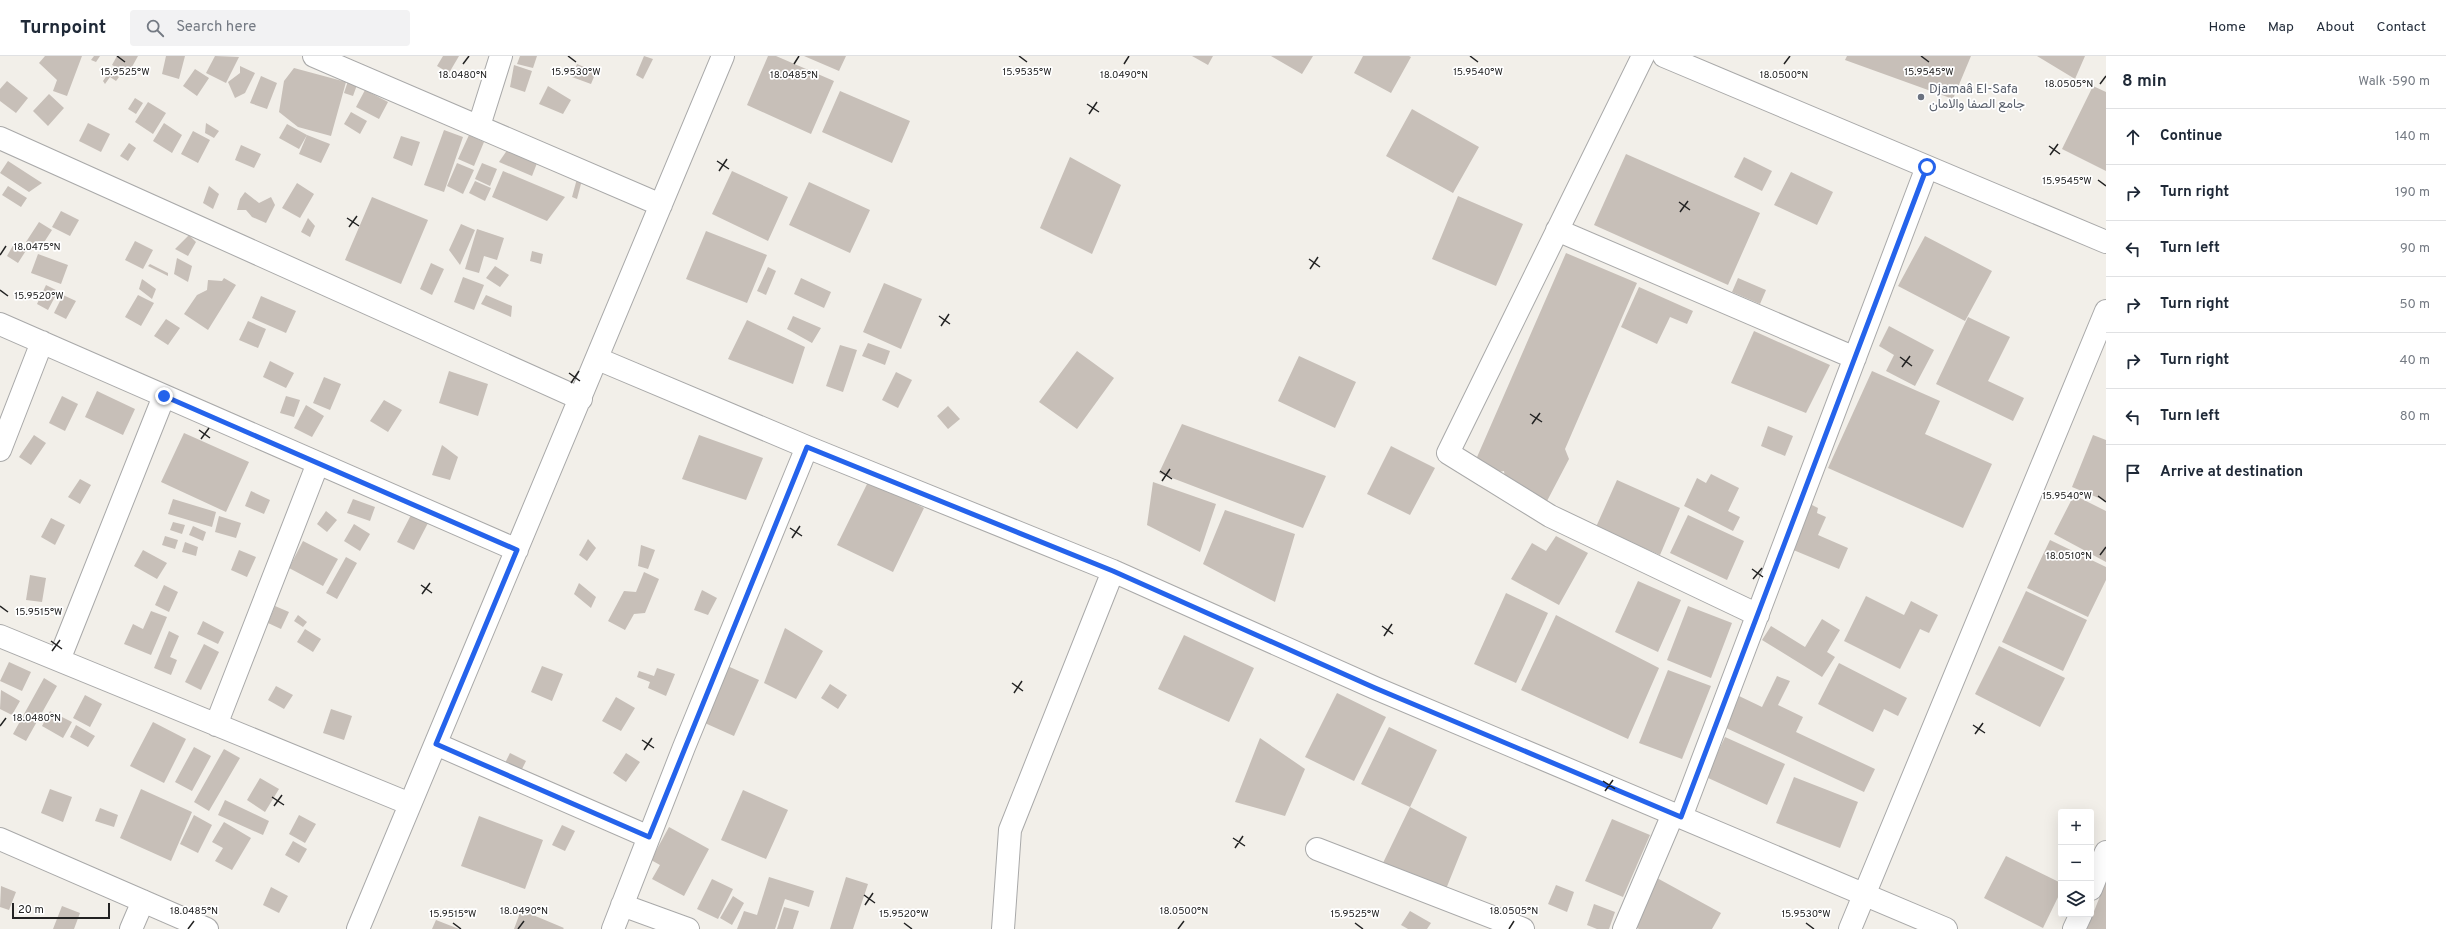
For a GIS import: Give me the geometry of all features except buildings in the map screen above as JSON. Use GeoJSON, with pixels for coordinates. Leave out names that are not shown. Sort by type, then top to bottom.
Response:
{"type":"FeatureCollection","features":[{"type":"Feature","properties":{"kind":"street"},"geometry":{"type":"LineString","coordinates":[[479,126],[501,56]]}},
{"type":"Feature","properties":{"kind":"street"},"geometry":{"type":"LineString","coordinates":[[358,929],[598,359],[723,56]]}},
{"type":"Feature","properties":{"kind":"street"},"geometry":{"type":"LineString","coordinates":[[1643,56],[1448,453],[1550,516],[1758,615]]}},
{"type":"Feature","properties":{"kind":"street"},"geometry":{"type":"LineString","coordinates":[[1664,56],[2106,242]]}},
{"type":"Feature","properties":{"kind":"street"},"geometry":{"type":"LineString","coordinates":[[319,57],[661,205]]}},
{"type":"Feature","properties":{"kind":"street"},"geometry":{"type":"LineString","coordinates":[[0,138],[581,399]]}},
{"type":"Feature","properties":{"kind":"street"},"geometry":{"type":"LineString","coordinates":[[1624,929],[1677,815],[1758,615],[1927,167]]}},
{"type":"Feature","properties":{"kind":"street"},"geometry":{"type":"LineString","coordinates":[[1557,230],[1855,358]]}},
{"type":"Feature","properties":{"kind":"street"},"geometry":{"type":"LineString","coordinates":[[1850,929],[2106,311]]}},
{"type":"Feature","properties":{"kind":"street"},"geometry":{"type":"LineString","coordinates":[[0,324],[517,550]]}},
{"type":"Feature","properties":{"kind":"street"},"geometry":{"type":"LineString","coordinates":[[0,450],[42,342]]}},
{"type":"Feature","properties":{"kind":"street"},"geometry":{"type":"LineString","coordinates":[[598,359],[807,447],[1113,571],[1375,688],[1946,929]]}},
{"type":"Feature","properties":{"kind":"street"},"geometry":{"type":"LineString","coordinates":[[59,660],[164,396]]}},
{"type":"Feature","properties":{"kind":"street"},"geometry":{"type":"LineString","coordinates":[[613,929],[807,447]]}},
{"type":"Feature","properties":{"kind":"street"},"geometry":{"type":"LineString","coordinates":[[216,725],[318,463]]}},
{"type":"Feature","properties":{"kind":"street"},"geometry":{"type":"LineString","coordinates":[[1003,929],[1010,830],[1113,571]]}},
{"type":"Feature","properties":{"kind":"street"},"geometry":{"type":"LineString","coordinates":[[0,636],[410,804]]}},
{"type":"Feature","properties":{"kind":"street"},"geometry":{"type":"LineString","coordinates":[[436,744],[649,837]]}},
{"type":"Feature","properties":{"kind":"street"},"geometry":{"type":"LineString","coordinates":[[0,840],[207,929]]}},
{"type":"Feature","properties":{"kind":"street"},"geometry":{"type":"LineString","coordinates":[[1317,849],[1523,929]]}},
{"type":"Feature","properties":{"kind":"street"},"geometry":{"type":"LineString","coordinates":[[2094,882],[2106,852]]}},
{"type":"Feature","properties":{"kind":"street"},"geometry":{"type":"LineString","coordinates":[[131,929],[143,901]]}},
{"type":"Feature","properties":{"kind":"street"},"geometry":{"type":"LineString","coordinates":[[622,905],[688,929]]}},
{"type":"Feature","properties":{"kind":"street"},"geometry":{"type":"LineString","coordinates":[[2074,929],[2079,917]]}},
{"type":"Feature","properties":{"kind":"place","name":"Djamaâ El-Safa جامع الصفا والامان"},"geometry":{"type":"Point","coordinates":[1921,97]}},
{"type":"Feature","properties":{"kind":"route"},"geometry":{"type":"LineString","coordinates":[[164,396],[517,550],[436,744],[649,837],[684,746],[807,447],[1113,571],[1375,688],[1681,817],[1927,167]]}}]}
